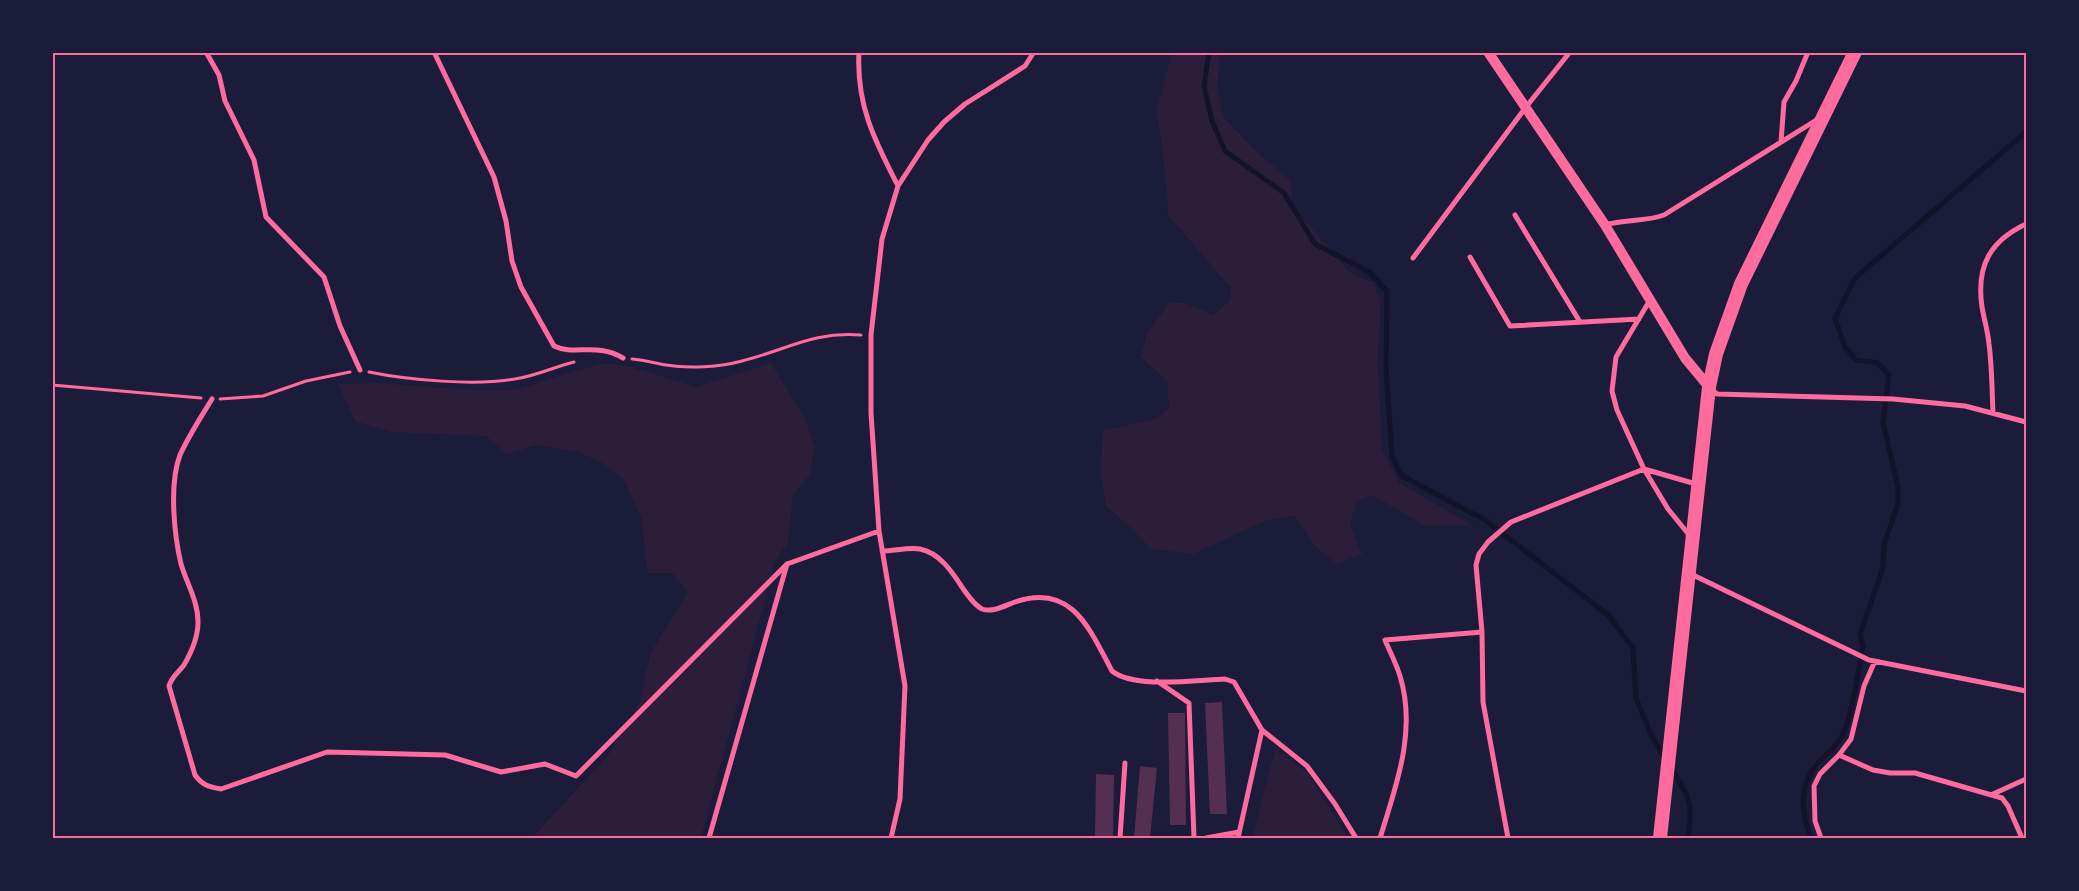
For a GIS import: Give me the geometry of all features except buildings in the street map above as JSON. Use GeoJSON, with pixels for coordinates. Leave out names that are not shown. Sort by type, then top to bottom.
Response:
{"type":"FeatureCollection","features":[{"type":"Feature","properties":{"kind":"highway"},"geometry":{"type":"LineString","coordinates":[[1660,838],[1709,387],[1716,354],[1741,284],[1855,52]]}},
{"type":"Feature","properties":{"kind":"main road"},"geometry":{"type":"LineString","coordinates":[[1488,52],[1605,225],[1686,358],[1709,387]]}},
{"type":"Feature","properties":{"kind":"street"},"geometry":{"type":"LineString","coordinates":[[206,52],[219,75],[225,101],[254,160],[266,218],[324,277],[340,326],[360,370]]}},
{"type":"Feature","properties":{"kind":"street"},"geometry":{"type":"LineString","coordinates":[[434,52],[494,177],[506,220],[512,261],[521,286],[554,346],[562,350],[578,348],[612,351],[622,358]]}},
{"type":"Feature","properties":{"kind":"street"},"geometry":{"type":"LineString","coordinates":[[859,52],[858,75],[865,115],[898,186]]}},
{"type":"Feature","properties":{"kind":"street"},"geometry":{"type":"LineString","coordinates":[[891,838],[900,799],[905,686],[879,531],[871,413],[871,335],[882,239],[898,186],[928,140],[944,122],[965,104],[1025,66],[1034,52]]}},
{"type":"Feature","properties":{"kind":"street"},"geometry":{"type":"LineString","coordinates":[[1413,258],[1526,107],[1570,52]]}},
{"type":"Feature","properties":{"kind":"street"},"geometry":{"type":"LineString","coordinates":[[1781,142],[1784,102],[1796,81],[1808,52]]}},
{"type":"Feature","properties":{"kind":"street"},"geometry":{"type":"LineString","coordinates":[[1605,225],[1624,220],[1650,220],[1664,215],[1821,118]]}},
{"type":"Feature","properties":{"kind":"street"},"geometry":{"type":"LineString","coordinates":[[1515,215],[1580,322]]}},
{"type":"Feature","properties":{"kind":"street"},"geometry":{"type":"LineString","coordinates":[[1993,414],[1989,343],[1982,306],[1982,275],[1992,247],[2010,231],[2026,224]]}},
{"type":"Feature","properties":{"kind":"street"},"geometry":{"type":"LineString","coordinates":[[1470,257],[1510,326],[1639,319]]}},
{"type":"Feature","properties":{"kind":"street"},"geometry":{"type":"LineString","coordinates":[[1650,300],[1616,357],[1612,391],[1617,410],[1644,469],[1668,509],[1693,539]]}},
{"type":"Feature","properties":{"kind":"street"},"geometry":{"type":"LineString","coordinates":[[1709,387],[1717,394],[1893,399],[1965,406],[2026,422]]}},
{"type":"Feature","properties":{"kind":"street"},"geometry":{"type":"LineString","coordinates":[[212,399],[189,436],[180,457],[174,480],[180,557],[197,606],[198,624],[194,643],[183,665],[172,677],[170,686],[195,775],[200,782],[209,787],[221,788],[327,752],[445,755],[501,772],[545,764],[576,776],[787,564],[879,531]]}},
{"type":"Feature","properties":{"kind":"street"},"geometry":{"type":"LineString","coordinates":[[1508,838],[1483,702],[1482,632],[1476,565],[1479,554],[1488,542],[1511,522],[1644,469],[1699,484]]}},
{"type":"Feature","properties":{"kind":"street"},"geometry":{"type":"LineString","coordinates":[[882,551],[921,549],[943,562],[973,603],[983,609],[993,610],[1025,598],[1041,597],[1058,600],[1087,623],[1112,671],[1117,675],[1145,682],[1225,679],[1234,682],[1262,730],[1308,766],[1356,838]]}},
{"type":"Feature","properties":{"kind":"street"},"geometry":{"type":"LineString","coordinates":[[709,838],[787,564]]}},
{"type":"Feature","properties":{"kind":"street"},"geometry":{"type":"LineString","coordinates":[[1688,573],[1875,662],[2026,690]]}},
{"type":"Feature","properties":{"kind":"street"},"geometry":{"type":"LineString","coordinates":[[1380,838],[1406,743],[1404,693],[1400,675],[1385,640],[1482,632]]}},
{"type":"Feature","properties":{"kind":"street"},"geometry":{"type":"LineString","coordinates":[[1821,838],[1814,821],[1814,786],[1820,774],[1839,755],[1851,739],[1864,686],[1875,662]]}},
{"type":"Feature","properties":{"kind":"street"},"geometry":{"type":"LineString","coordinates":[[1157,681],[1189,703],[1194,838]]}},
{"type":"Feature","properties":{"kind":"street"},"geometry":{"type":"LineString","coordinates":[[1238,838],[1262,730]]}},
{"type":"Feature","properties":{"kind":"street"},"geometry":{"type":"LineString","coordinates":[[1839,755],[1874,770],[1890,773],[1915,773],[2002,798],[2008,806],[2022,838]]}},
{"type":"Feature","properties":{"kind":"street"},"geometry":{"type":"LineString","coordinates":[[1120,838],[1125,763]]}},
{"type":"Feature","properties":{"kind":"street"},"geometry":{"type":"LineString","coordinates":[[1993,794],[2026,779]]}},
{"type":"Feature","properties":{"kind":"street"},"geometry":{"type":"LineString","coordinates":[[1206,838],[1238,832]]}},
{"type":"Feature","properties":{"kind":"path"},"geometry":{"type":"LineString","coordinates":[[622,358],[668,365],[719,365],[743,361],[815,337],[836,333],[871,335]]}},
{"type":"Feature","properties":{"kind":"path"},"geometry":{"type":"LineString","coordinates":[[52,385],[212,399],[263,396],[306,381],[360,370],[435,379],[506,380],[547,372],[581,361]]}},
{"type":"Feature","properties":{"kind":"shaded area"},"geometry":{"type":"Polygon","coordinates":[[[1172,53],[1220,53],[1217,88],[1224,118],[1259,154],[1291,181],[1291,204],[1349,272],[1372,282],[1381,300],[1378,359],[1382,450],[1399,483],[1472,525],[1425,526],[1372,495],[1356,502],[1350,524],[1362,554],[1337,564],[1315,546],[1295,516],[1265,521],[1193,554],[1151,549],[1106,506],[1101,470],[1103,430],[1156,419],[1169,409],[1167,381],[1141,357],[1147,333],[1169,303],[1185,303],[1213,315],[1231,300],[1231,288],[1168,215],[1167,189],[1157,109],[1172,53]]]}},
{"type":"Feature","properties":{"kind":"shaded area"},"geometry":{"type":"Polygon","coordinates":[[[603,363],[628,366],[696,387],[771,363],[804,417],[815,446],[810,475],[793,494],[788,543],[776,559],[701,838],[532,838],[609,754],[639,703],[651,652],[688,592],[672,573],[648,573],[641,517],[624,480],[599,461],[578,452],[537,445],[506,454],[486,436],[391,432],[355,421],[338,384],[376,383],[473,390],[514,390],[603,363]]]}},
{"type":"Feature","properties":{"kind":"shaded area"},"geometry":{"type":"Polygon","coordinates":[[[1275,750],[1307,772],[1348,838],[1252,838],[1275,750]]]}},
{"type":"Feature","properties":{"kind":"waterway"},"geometry":{"type":"LineString","coordinates":[[1209,52],[1204,86],[1212,121],[1225,151],[1284,193],[1315,244],[1369,272],[1387,291],[1386,368],[1392,457],[1402,476],[1485,520],[1608,615],[1633,648],[1636,698],[1651,735],[1665,758]]}},
{"type":"Feature","properties":{"kind":"waterway"},"geometry":{"type":"LineString","coordinates":[[1811,838],[1805,818],[1804,790],[1812,771],[1832,750],[1847,725],[1863,647],[1860,634],[1883,568],[1884,544],[1898,504],[1898,487],[1883,422],[1889,375],[1878,363],[1856,360],[1845,347],[1835,318],[1855,278],[2026,132]]}},
{"type":"Feature","properties":{"kind":"waterway"},"geometry":{"type":"LineString","coordinates":[[1671,768],[1686,794],[1690,808],[1688,838]]}}]}
